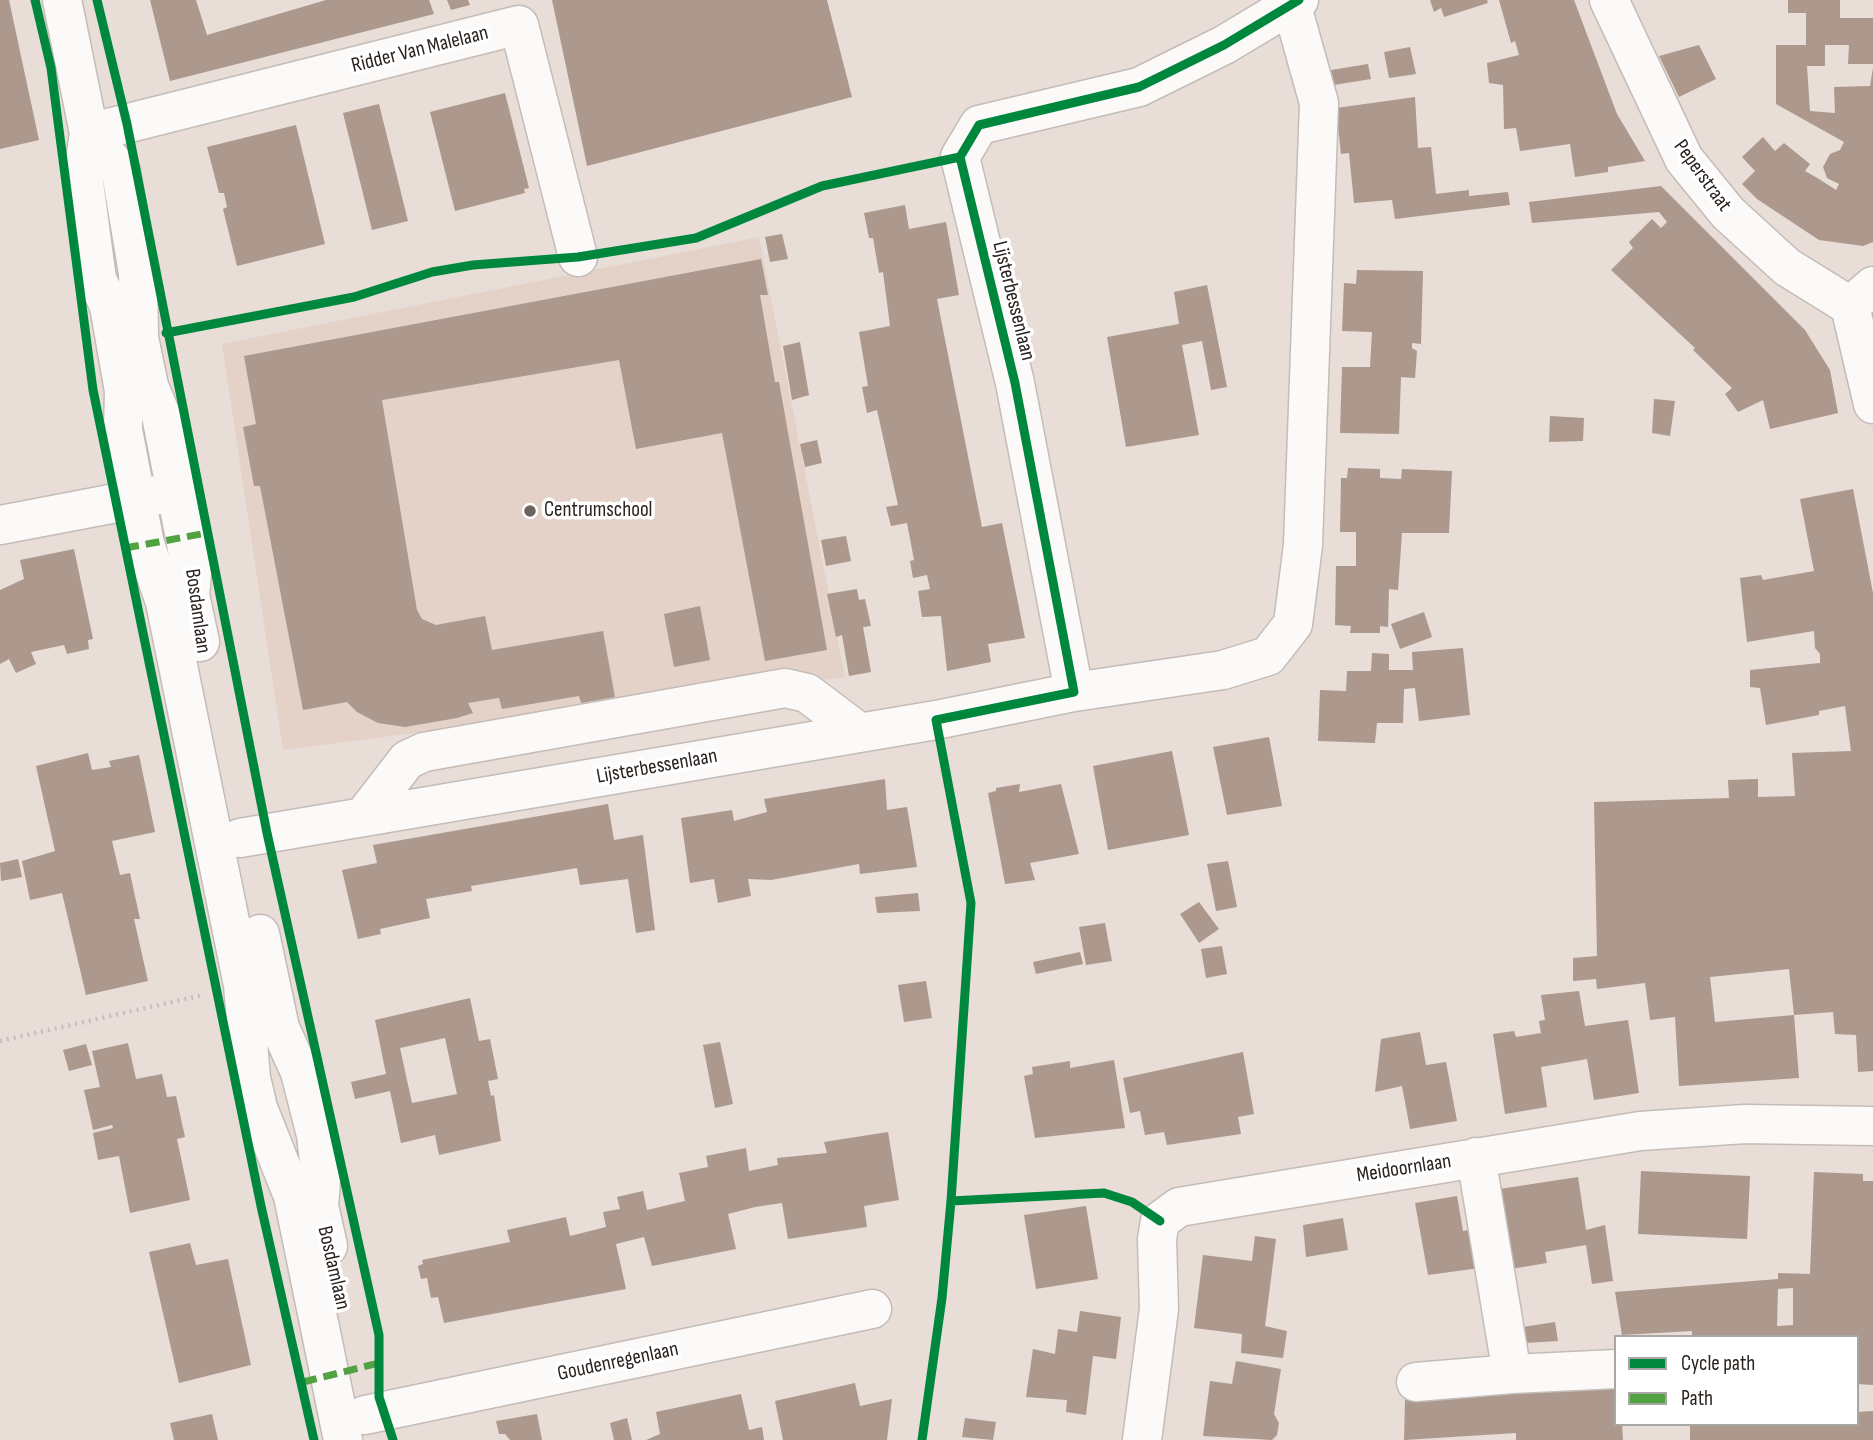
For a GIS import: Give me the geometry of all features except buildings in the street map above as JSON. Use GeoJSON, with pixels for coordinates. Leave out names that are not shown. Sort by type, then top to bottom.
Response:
{"type":"FeatureCollection","features":[{"type":"Feature","properties":{"kind":"street","name":"Bosdamlaan"},"geometry":{"type":"LineString","coordinates":[[62,0],[89,133],[83,175],[97,279],[109,306],[124,391],[123,430],[151,567],[165,602],[243,985],[251,1077],[258,1108],[293,1196],[360,1432]]}},
{"type":"Feature","properties":{"kind":"street","name":"Peperstraat"},"geometry":{"type":"LineString","coordinates":[[1609,0],[1684,159],[1728,213],[1787,267],[1861,296]]}},
{"type":"Feature","properties":{"kind":"street","name":"Lijsterbessenlaan"},"geometry":{"type":"LineString","coordinates":[[240,838],[860,733],[1073,692],[1223,670],[1268,656],[1293,624],[1303,545],[1319,103],[1295,2],[1224,45],[1139,86],[979,125],[960,157],[1015,383],[1073,692]]}},
{"type":"Feature","properties":{"kind":"street","name":"Ridder Van Malelaan"},"geometry":{"type":"LineString","coordinates":[[89,133],[519,25],[578,257]]}},
{"type":"Feature","properties":{"kind":"street","name":"Bosdamlaan"},"geometry":{"type":"LineString","coordinates":[[89,133],[121,172],[138,273],[139,338],[149,386],[161,415],[192,574],[190,595],[280,1028],[307,1096],[316,1135],[321,1180],[319,1206],[360,1432]]}},
{"type":"Feature","properties":{"kind":"street"},"geometry":{"type":"LineString","coordinates":[[1861,296],[1873,404]]}},
{"type":"Feature","properties":{"kind":"street"},"geometry":{"type":"LineString","coordinates":[[0,525],[175,491]]}},
{"type":"Feature","properties":{"kind":"street"},"geometry":{"type":"LineString","coordinates":[[363,817],[407,760],[424,752],[785,688],[807,694],[860,733]]}},
{"type":"Feature","properties":{"kind":"street"},"geometry":{"type":"LineString","coordinates":[[258,1108],[307,1096]]}},
{"type":"Feature","properties":{"kind":"street","name":"Meidoornlaan"},"geometry":{"type":"LineString","coordinates":[[1142,1440],[1159,1309],[1157,1239],[1160,1221],[1179,1207],[1640,1131],[1745,1124],[1873,1126]]}},
{"type":"Feature","properties":{"kind":"street"},"geometry":{"type":"LineString","coordinates":[[1476,1157],[1512,1374]]}},
{"type":"Feature","properties":{"kind":"street","name":"Goudenregenlaan"},"geometry":{"type":"LineString","coordinates":[[360,1432],[872,1309]]}},
{"type":"Feature","properties":{"kind":"street"},"geometry":{"type":"LineString","coordinates":[[1416,1382],[1614,1369]]}},
{"type":"Feature","properties":{"kind":"path"},"geometry":{"type":"LineString","coordinates":[[0,1041],[205,995]]}},
{"type":"Feature","properties":{"kind":"shaded area","name":"Centrumschool"},"geometry":{"type":"Polygon","coordinates":[[[759,237],[845,677],[283,750],[222,344],[759,237]]]}},
{"type":"Feature","properties":{"kind":"marked path"},"geometry":{"type":"LineString","coordinates":[[125,548],[207,533]]}},
{"type":"Feature","properties":{"kind":"marked path"},"geometry":{"type":"LineString","coordinates":[[303,1382],[379,1363]]}},
{"type":"Feature","properties":{"kind":"cycle path"},"geometry":{"type":"LineString","coordinates":[[35,0],[51,68],[93,390],[261,1206],[314,1440]]}},
{"type":"Feature","properties":{"kind":"cycle path"},"geometry":{"type":"LineString","coordinates":[[97,0],[127,124],[267,833],[379,1335],[379,1397],[393,1440]]}},
{"type":"Feature","properties":{"kind":"cycle path"},"geometry":{"type":"LineString","coordinates":[[922,1440],[942,1298],[951,1201],[971,903],[936,720],[1074,692],[1015,383],[960,157],[979,125],[1139,87],[1224,45],[1299,0]]}},
{"type":"Feature","properties":{"kind":"cycle path"},"geometry":{"type":"LineString","coordinates":[[166,333],[354,297],[432,272],[473,265],[578,257],[696,238],[822,186],[960,157]]}},
{"type":"Feature","properties":{"kind":"cycle path"},"geometry":{"type":"LineString","coordinates":[[951,1201],[1104,1193],[1132,1202],[1160,1221]]}},
{"type":"Feature","properties":{"kind":"place","name":"Centrumschool"},"geometry":{"type":"Point","coordinates":[530,511]}}]}
